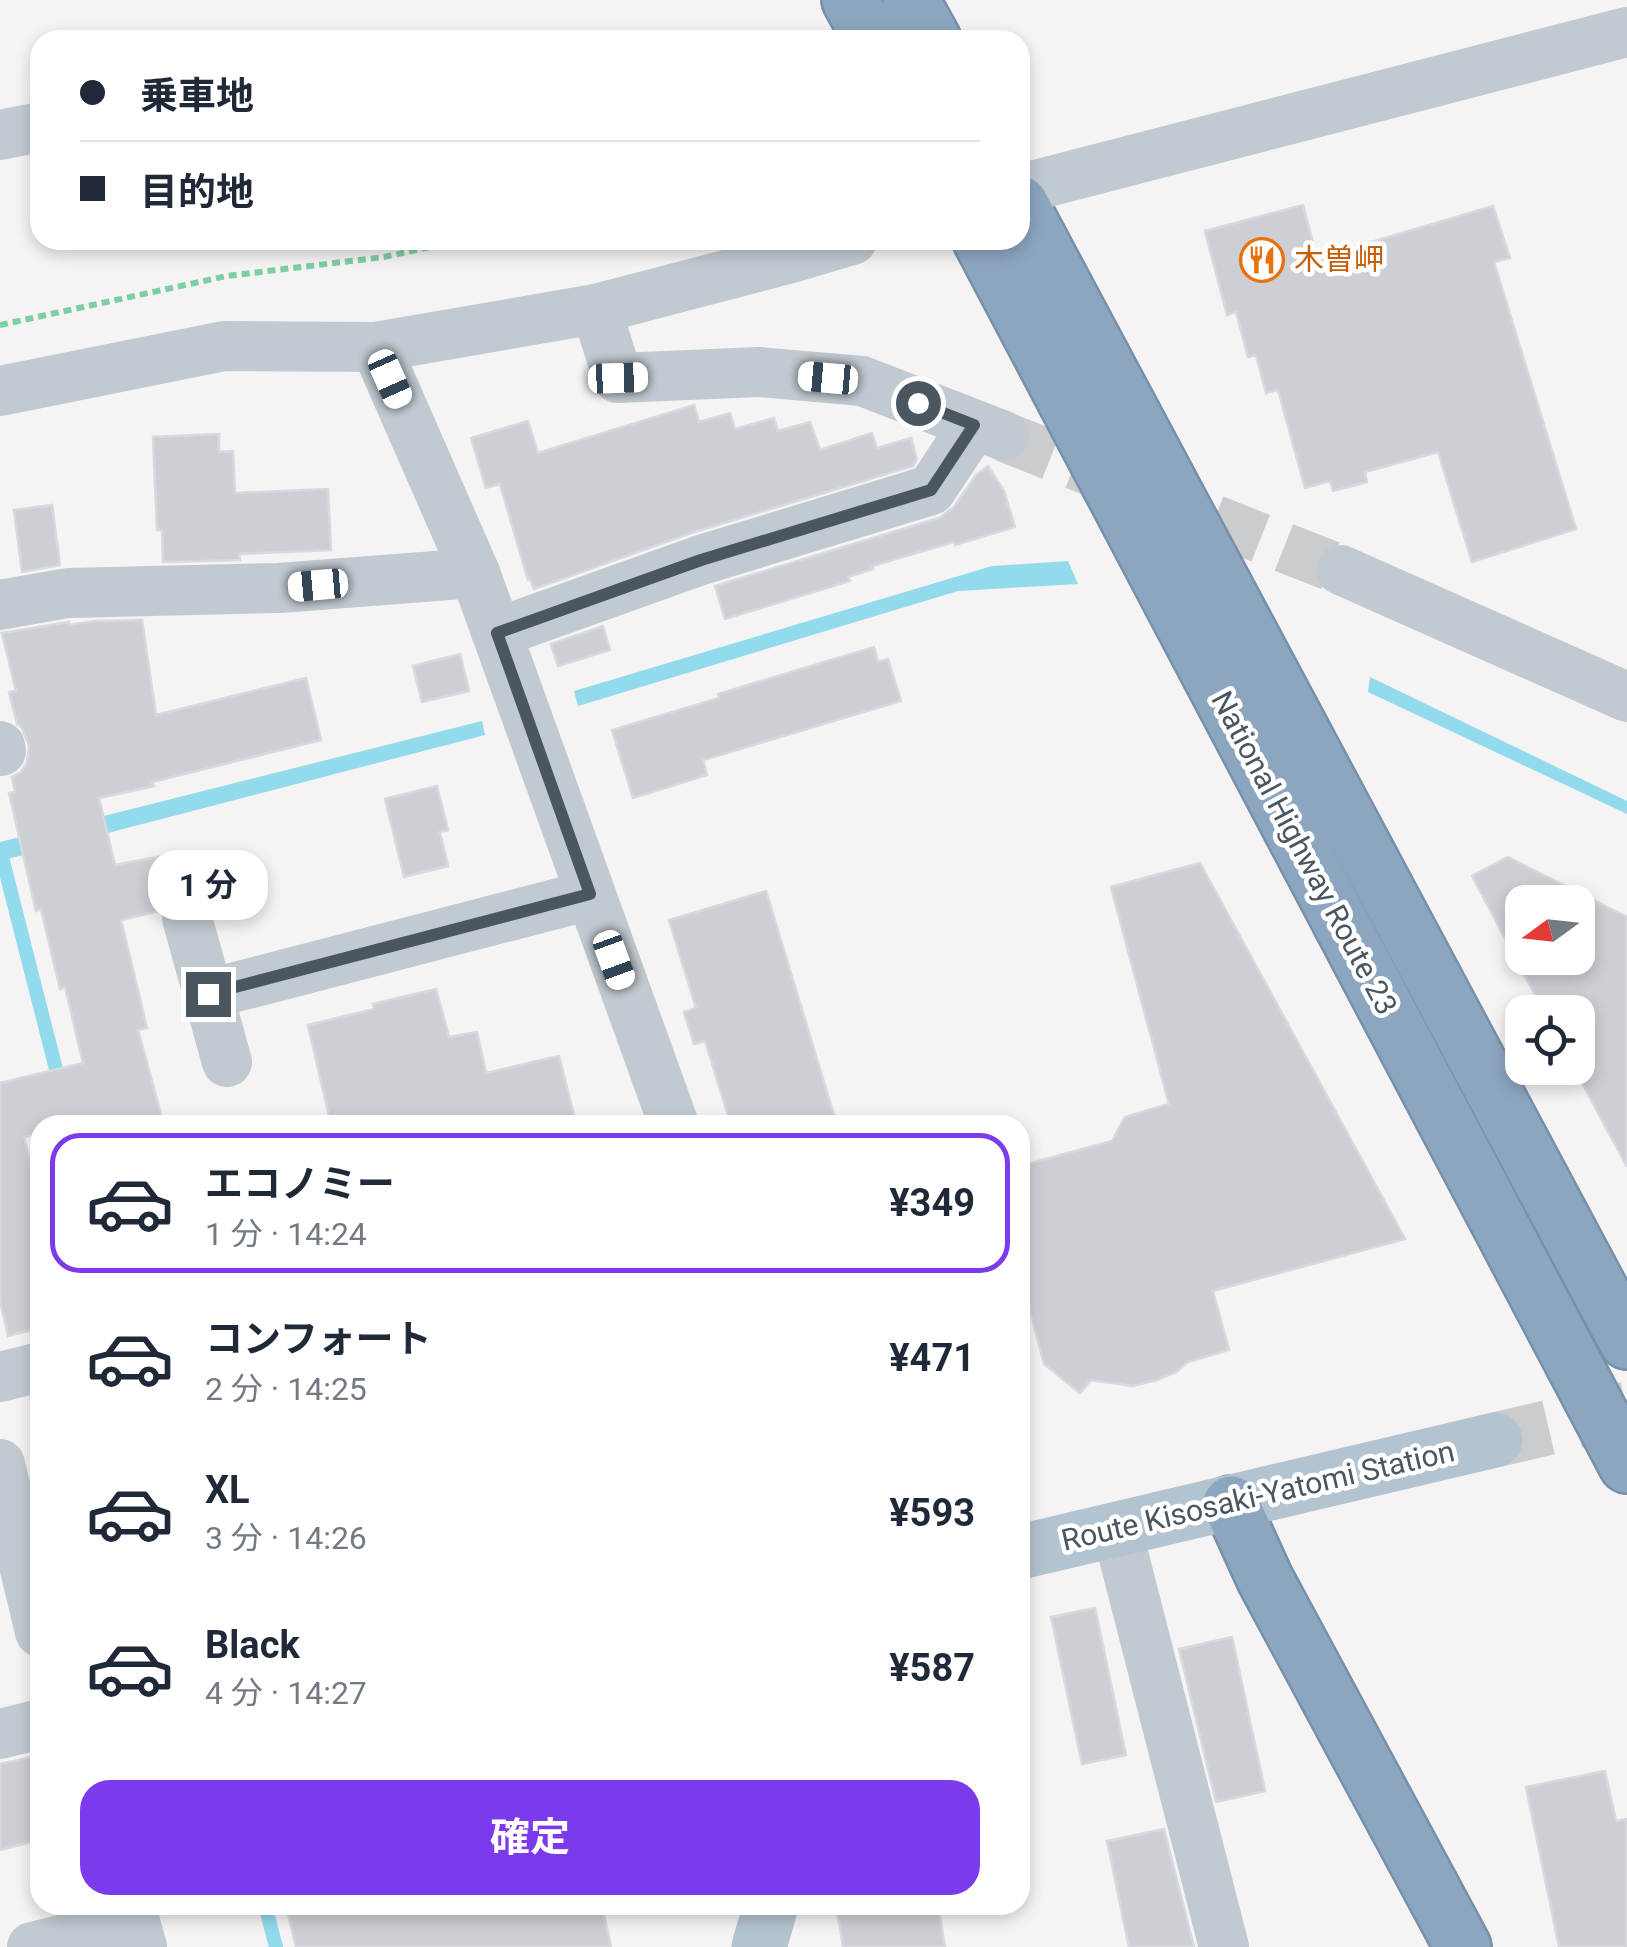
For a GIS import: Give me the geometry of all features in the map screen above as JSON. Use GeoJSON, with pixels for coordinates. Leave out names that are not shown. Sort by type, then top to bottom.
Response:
{"type":"FeatureCollection","features":[{"type":"Feature","properties":{"kind":"highway"},"geometry":{"type":"LineString","coordinates":[[850,0],[866,30]]}},
{"type":"Feature","properties":{"kind":"highway"},"geometry":{"type":"LineString","coordinates":[[911,0],[928,30]]}},
{"type":"Feature","properties":{"kind":"highway","name":"National Highway Route 23"},"geometry":{"type":"LineString","coordinates":[[1030,223],[1627,1341]]}},
{"type":"Feature","properties":{"kind":"highway","name":"National Highway Route 23"},"geometry":{"type":"LineString","coordinates":[[986,250],[1627,1466]]}},
{"type":"Feature","properties":{"kind":"highway"},"geometry":{"type":"LineString","coordinates":[[1231,1504],[1265,1579],[1463,1947]]}},
{"type":"Feature","properties":{"kind":"main road","name":"Route Kisosaki-Yatomi Station"},"geometry":{"type":"LineString","coordinates":[[1030,1550],[1495,1440]]}},
{"type":"Feature","properties":{"kind":"main road"},"geometry":{"type":"LineString","coordinates":[[759,1947],[768,1915]]}},
{"type":"Feature","properties":{"kind":"street"},"geometry":{"type":"LineString","coordinates":[[1030,186],[1627,32]]}},
{"type":"Feature","properties":{"kind":"street"},"geometry":{"type":"LineString","coordinates":[[0,134],[30,129]]}},
{"type":"Feature","properties":{"kind":"street"},"geometry":{"type":"LineString","coordinates":[[0,391],[224,346],[376,346],[596,309],[818,250]]}},
{"type":"Feature","properties":{"kind":"street"},"geometry":{"type":"LineString","coordinates":[[497,633],[701,560],[931,490],[989,431],[862,381],[760,372],[618,378],[596,309]]}},
{"type":"Feature","properties":{"kind":"street"},"geometry":{"type":"LineString","coordinates":[[376,346],[475,573],[670,1115]]}},
{"type":"Feature","properties":{"kind":"street"},"geometry":{"type":"LineString","coordinates":[[1341,570],[1627,697]]}},
{"type":"Feature","properties":{"kind":"street"},"geometry":{"type":"LineString","coordinates":[[0,606],[68,592],[280,588],[475,573]]}},
{"type":"Feature","properties":{"kind":"street"},"geometry":{"type":"LineString","coordinates":[[208,994],[590,894]]}},
{"type":"Feature","properties":{"kind":"street"},"geometry":{"type":"LineString","coordinates":[[187,918],[226,1062]]}},
{"type":"Feature","properties":{"kind":"street"},"geometry":{"type":"LineString","coordinates":[[0,1377],[30,1370]]}},
{"type":"Feature","properties":{"kind":"street"},"geometry":{"type":"LineString","coordinates":[[0,1464],[30,1590]]}},
{"type":"Feature","properties":{"kind":"street"},"geometry":{"type":"LineString","coordinates":[[1116,1530],[1224,1947]]}},
{"type":"Feature","properties":{"kind":"street"},"geometry":{"type":"LineString","coordinates":[[0,1734],[30,1726]]}},
{"type":"Feature","properties":{"kind":"street"},"geometry":{"type":"LineString","coordinates":[[32,1947],[135,1922],[142,1947]]}},
{"type":"Feature","properties":{"kind":"path"},"geometry":{"type":"LineString","coordinates":[[0,325],[227,276],[416,250]]}},
{"type":"Feature","properties":{"kind":"water"},"geometry":{"type":"Polygon","coordinates":[[[1068,561],[1078,584],[958,591],[578,706],[574,691],[992,566],[1068,561]]]}},
{"type":"Feature","properties":{"kind":"water"},"geometry":{"type":"Polygon","coordinates":[[[1370,677],[1627,801],[1627,814],[1368,692],[1370,677]]]}},
{"type":"Feature","properties":{"kind":"water"},"geometry":{"type":"Polygon","coordinates":[[[482,721],[485,735],[0,861],[0,842],[482,721]]]}},
{"type":"Feature","properties":{"kind":"building"},"geometry":{"type":"Polygon","coordinates":[[[1303,205],[1317,258],[1493,206],[1510,258],[1494,262],[1576,529],[1472,562],[1438,452],[1365,472],[1367,482],[1333,491],[1330,481],[1305,488],[1278,390],[1266,393],[1256,355],[1248,357],[1236,312],[1227,315],[1205,231],[1303,205]]]}},
{"type":"Feature","properties":{"kind":"building"},"geometry":{"type":"Polygon","coordinates":[[[694,405],[699,422],[730,413],[735,429],[774,418],[778,431],[810,422],[820,450],[872,433],[877,448],[911,438],[917,459],[913,466],[691,533],[534,589],[500,484],[486,488],[471,438],[528,421],[538,453],[694,405]]]}},
{"type":"Feature","properties":{"kind":"building"},"geometry":{"type":"Polygon","coordinates":[[[219,434],[219,452],[233,451],[235,493],[328,489],[331,550],[239,554],[240,560],[163,562],[162,530],[157,530],[153,437],[219,434]]]}},
{"type":"Feature","properties":{"kind":"building"},"geometry":{"type":"Polygon","coordinates":[[[988,466],[1004,491],[1015,527],[872,566],[873,569],[848,577],[850,581],[725,619],[715,586],[939,518],[954,507],[976,475],[988,466]]]}},
{"type":"Feature","properties":{"kind":"building"},"geometry":{"type":"Polygon","coordinates":[[[52,505],[60,565],[22,572],[14,510],[52,505]]]}},
{"type":"Feature","properties":{"kind":"building"},"geometry":{"type":"Polygon","coordinates":[[[142,620],[156,715],[306,678],[321,740],[99,798],[115,865],[189,851],[199,893],[178,891],[166,899],[159,911],[121,920],[147,1028],[138,1030],[161,1115],[30,1115],[30,1136],[24,1137],[30,1162],[30,1330],[8,1336],[0,1301],[0,1083],[83,1063],[41,909],[36,911],[9,793],[15,792],[12,777],[27,763],[29,746],[17,724],[9,692],[16,691],[2,633],[96,621],[142,620]]]}},
{"type":"Feature","properties":{"kind":"building"},"geometry":{"type":"Polygon","coordinates":[[[603,626],[610,650],[558,666],[551,644],[603,626]]]}},
{"type":"Feature","properties":{"kind":"building"},"geometry":{"type":"Polygon","coordinates":[[[874,647],[878,662],[888,659],[901,701],[703,760],[707,775],[633,798],[612,730],[874,647]]]}},
{"type":"Feature","properties":{"kind":"building"},"geometry":{"type":"Polygon","coordinates":[[[460,654],[469,691],[422,702],[413,666],[460,654]]]}},
{"type":"Feature","properties":{"kind":"building"},"geometry":{"type":"Polygon","coordinates":[[[437,786],[448,830],[440,832],[448,866],[404,877],[385,799],[437,786]]]}},
{"type":"Feature","properties":{"kind":"building"},"geometry":{"type":"Polygon","coordinates":[[[1508,857],[1564,885],[1505,885],[1505,938],[1472,876],[1508,857]]]}},
{"type":"Feature","properties":{"kind":"building"},"geometry":{"type":"Polygon","coordinates":[[[1200,863],[1405,1239],[1213,1291],[1229,1350],[1188,1362],[1176,1372],[1133,1386],[1091,1380],[1080,1393],[1044,1364],[1030,1310],[1030,1163],[1112,1141],[1125,1117],[1169,1104],[1111,887],[1200,863]]]}},
{"type":"Feature","properties":{"kind":"building"},"geometry":{"type":"Polygon","coordinates":[[[766,891],[834,1115],[728,1115],[705,1041],[694,1044],[684,1012],[696,1008],[669,920],[766,891]]]}},
{"type":"Feature","properties":{"kind":"building"},"geometry":{"type":"Polygon","coordinates":[[[1595,901],[1627,917],[1627,1167],[1583,1085],[1595,1085],[1595,995],[1535,995],[1524,975],[1595,975],[1595,901]]]}},
{"type":"Feature","properties":{"kind":"building"},"geometry":{"type":"Polygon","coordinates":[[[436,989],[449,1037],[477,1032],[486,1073],[559,1056],[574,1115],[329,1115],[308,1025],[374,1009],[373,1004],[436,989]]]}},
{"type":"Feature","properties":{"kind":"building"},"geometry":{"type":"Polygon","coordinates":[[[1095,1608],[1126,1755],[1082,1764],[1051,1617],[1095,1608]]]}},
{"type":"Feature","properties":{"kind":"building"},"geometry":{"type":"Polygon","coordinates":[[[1232,1637],[1265,1791],[1216,1802],[1179,1649],[1232,1637]]]}},
{"type":"Feature","properties":{"kind":"building"},"geometry":{"type":"Polygon","coordinates":[[[30,1757],[30,1842],[0,1850],[0,1764],[30,1757]]]}},
{"type":"Feature","properties":{"kind":"building"},"geometry":{"type":"Polygon","coordinates":[[[1605,1771],[1616,1821],[1627,1819],[1627,1947],[1559,1947],[1526,1787],[1605,1771]]]}},
{"type":"Feature","properties":{"kind":"building"},"geometry":{"type":"Polygon","coordinates":[[[1164,1829],[1194,1947],[1129,1947],[1107,1841],[1164,1829]]]}},
{"type":"Feature","properties":{"kind":"building"},"geometry":{"type":"Polygon","coordinates":[[[288,1915],[604,1915],[611,1947],[296,1947],[288,1915]]]}},
{"type":"Feature","properties":{"kind":"building"},"geometry":{"type":"Polygon","coordinates":[[[838,1915],[940,1915],[945,1947],[843,1947],[838,1915]]]}},
{"type":"Feature","properties":{"kind":"waterway"},"geometry":{"type":"LineString","coordinates":[[3,861],[60,1085]]}},
{"type":"Feature","properties":{"kind":"waterway"},"geometry":{"type":"LineString","coordinates":[[268,1915],[276,1947]]}},
{"type":"Feature","properties":{"kind":"tunnel"},"geometry":{"type":"LineString","coordinates":[[1005,437],[1341,570]]}},
{"type":"Feature","properties":{"kind":"tunnel"},"geometry":{"type":"LineString","coordinates":[[1495,1440],[1627,1409]]}},
{"type":"Feature","properties":{"kind":"place","name":"木曽岬"},"geometry":{"type":"Point","coordinates":[1262,260]}},
{"type":"Feature","properties":{"kind":"route"},"geometry":{"type":"LineString","coordinates":[[208,994],[590,894],[497,633],[701,560],[931,490],[974,425],[918,403]]}}]}
